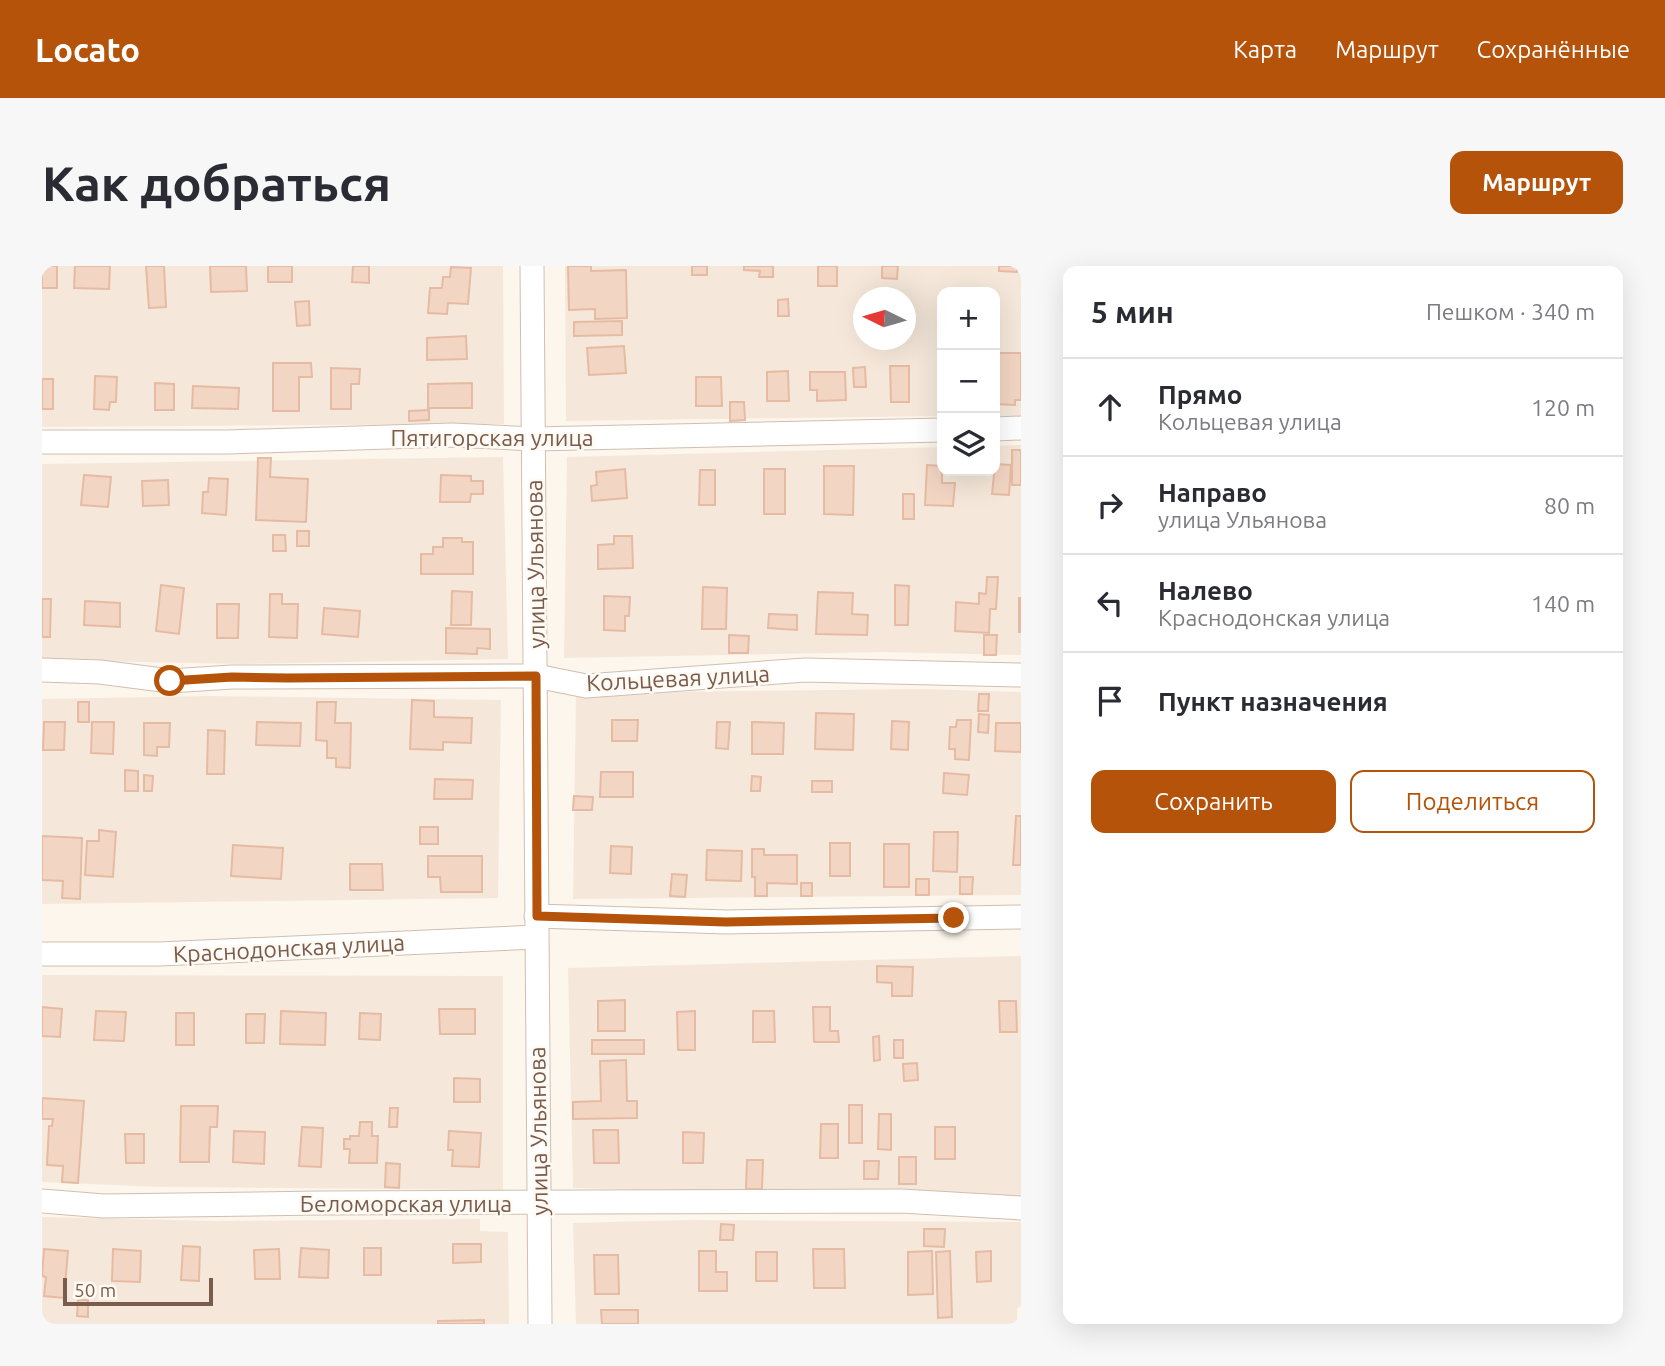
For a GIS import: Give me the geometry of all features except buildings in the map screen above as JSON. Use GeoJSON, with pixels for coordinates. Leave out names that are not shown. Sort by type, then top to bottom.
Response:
{"type":"FeatureCollection","features":[{"type":"Feature","properties":{"kind":"street","name":"улица Ульянова"},"geometry":{"type":"LineString","coordinates":[[532,266],[540,1324]]}},
{"type":"Feature","properties":{"kind":"street"},"geometry":{"type":"LineString","coordinates":[[1000,429],[1021,428]]}},
{"type":"Feature","properties":{"kind":"street","name":"Пятигорская улица"},"geometry":{"type":"LineString","coordinates":[[42,442],[227,442],[452,435],[534,439],[937,430]]}},
{"type":"Feature","properties":{"kind":"street","name":"Кольцевая улица"},"geometry":{"type":"LineString","coordinates":[[42,670],[170,681],[232,677],[536,676],[586,686],[805,670],[1021,675]]}},
{"type":"Feature","properties":{"kind":"street","name":"Краснодонская улица"},"geometry":{"type":"LineString","coordinates":[[42,954],[159,954],[536,927],[1021,917]]}},
{"type":"Feature","properties":{"kind":"street","name":"Беломорская улица"},"geometry":{"type":"LineString","coordinates":[[42,1201],[104,1206],[901,1201],[1021,1208]]}},
{"type":"Feature","properties":{"kind":"shaded area"},"geometry":{"type":"Polygon","coordinates":[[[42,266],[503,266],[504,424],[42,427],[42,266]]]}},
{"type":"Feature","properties":{"kind":"shaded area"},"geometry":{"type":"Polygon","coordinates":[[[565,266],[1021,266],[1021,416],[1000,416],[1000,287],[937,287],[937,416],[566,421],[565,266]]]}},
{"type":"Feature","properties":{"kind":"shaded area"},"geometry":{"type":"Polygon","coordinates":[[[1021,445],[1021,655],[883,652],[564,658],[567,457],[937,447],[937,476],[1000,476],[1000,446],[1021,445]]]}},
{"type":"Feature","properties":{"kind":"shaded area"},"geometry":{"type":"Polygon","coordinates":[[[503,457],[508,659],[242,664],[42,660],[42,464],[503,457]]]}},
{"type":"Feature","properties":{"kind":"shaded area"},"geometry":{"type":"Polygon","coordinates":[[[923,689],[1021,692],[1021,895],[573,899],[576,693],[923,689]]]}},
{"type":"Feature","properties":{"kind":"shaded area"},"geometry":{"type":"Polygon","coordinates":[[[210,696],[501,700],[498,898],[42,904],[42,699],[210,696]]]}},
{"type":"Feature","properties":{"kind":"shaded area"},"geometry":{"type":"Polygon","coordinates":[[[1021,956],[1021,1200],[573,1188],[568,968],[1021,956]]]}},
{"type":"Feature","properties":{"kind":"shaded area"},"geometry":{"type":"Polygon","coordinates":[[[42,975],[503,976],[503,1190],[160,1187],[42,1182],[42,975]]]}},
{"type":"Feature","properties":{"kind":"shaded area"},"geometry":{"type":"Polygon","coordinates":[[[42,1217],[214,1221],[480,1219],[480,1231],[508,1232],[509,1324],[42,1324],[42,1217]]]}},
{"type":"Feature","properties":{"kind":"shaded area"},"geometry":{"type":"Polygon","coordinates":[[[690,1220],[1021,1222],[1021,1306],[1017,1309],[1017,1324],[576,1324],[573,1223],[690,1220]]]}},
{"type":"Feature","properties":{"kind":"route"},"geometry":{"type":"LineString","coordinates":[[170,681],[232,677],[536,676],[537,916],[726,922],[954,918]]}}]}
